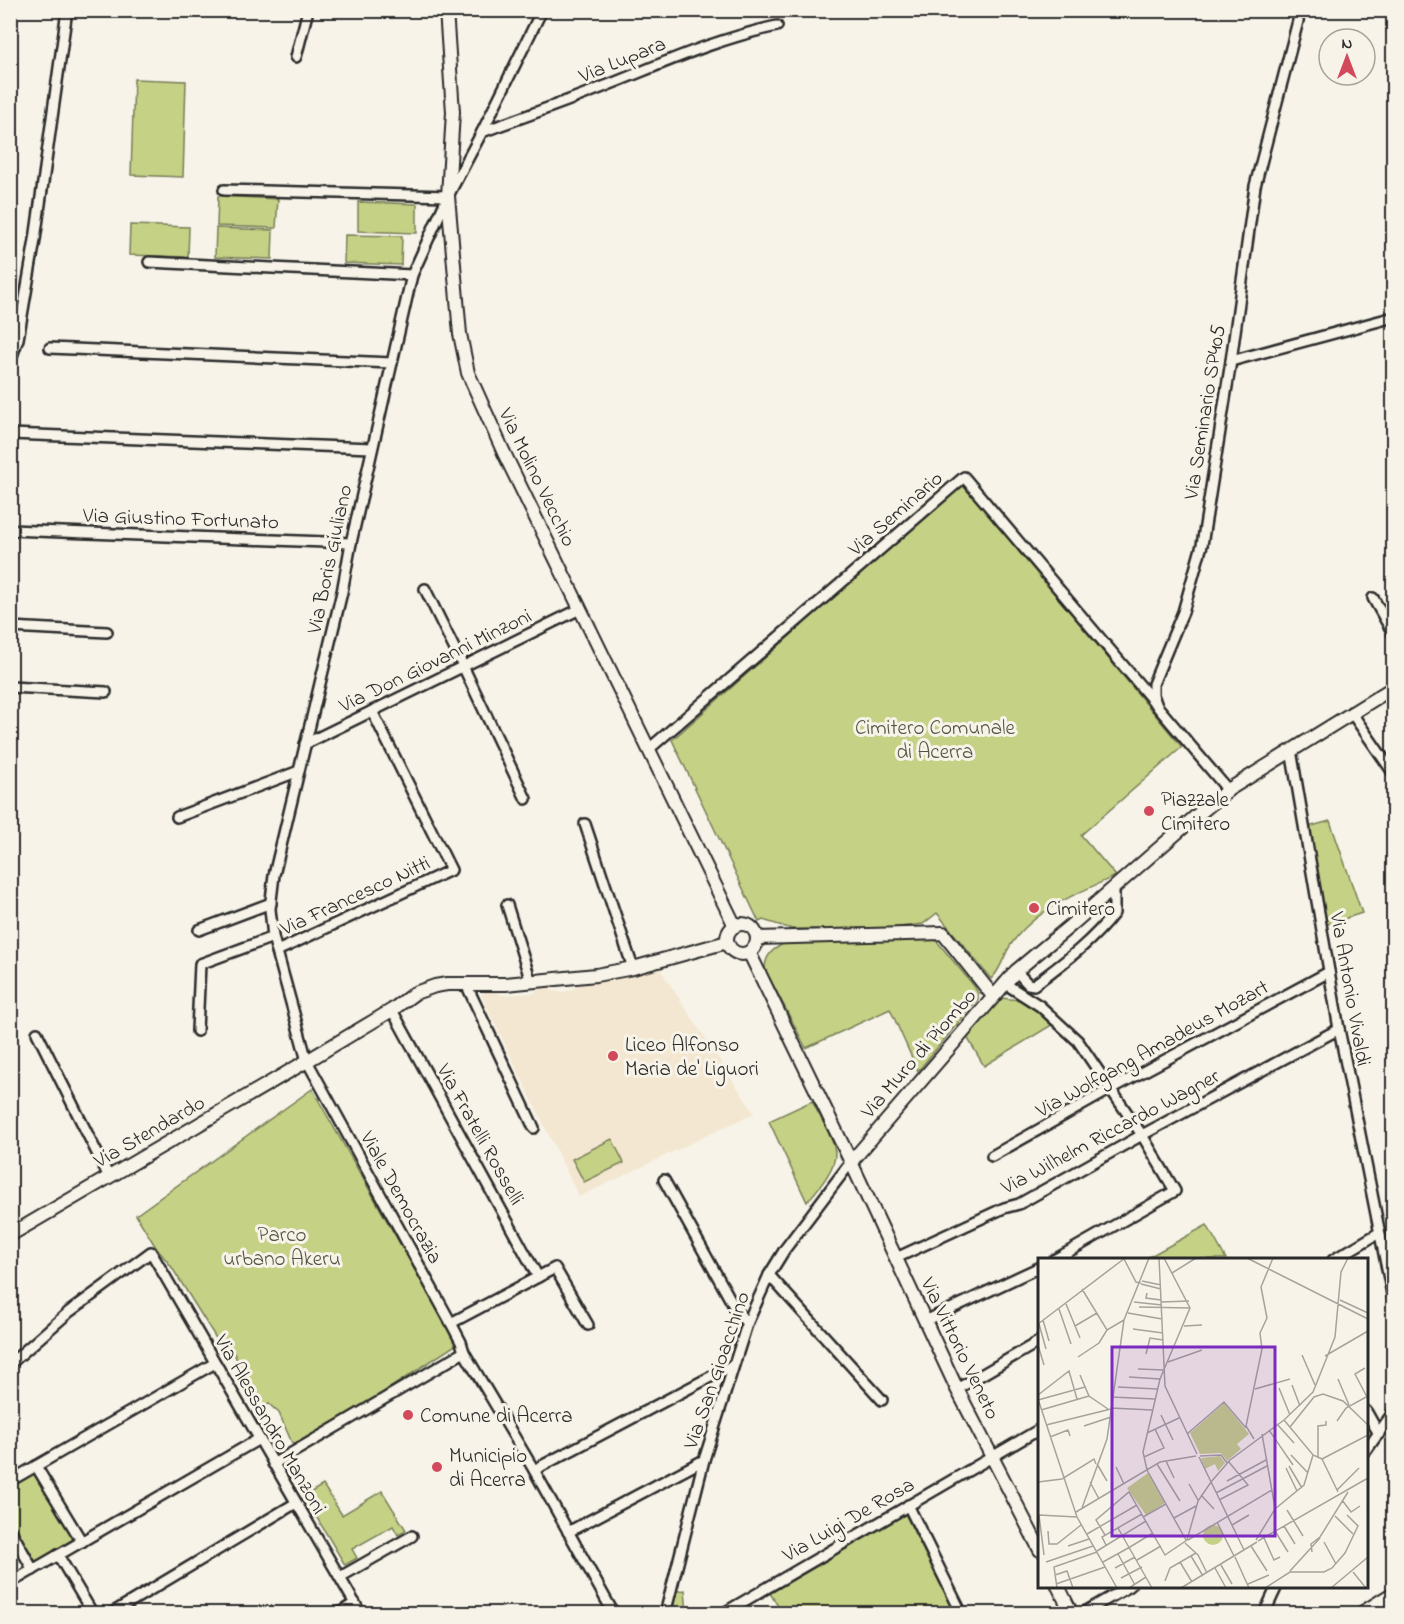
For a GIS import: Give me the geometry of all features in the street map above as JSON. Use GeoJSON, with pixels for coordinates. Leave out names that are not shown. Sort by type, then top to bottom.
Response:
{"type":"FeatureCollection","features":[{"type":"Feature","properties":{"kind":"main road"},"geometry":{"type":"LineString","coordinates":[[1362,1614],[1394,1594]]}},
{"type":"Feature","properties":{"kind":"street"},"geometry":{"type":"LineString","coordinates":[[10,362],[18,339],[35,240],[67,10]]}},
{"type":"Feature","properties":{"kind":"street"},"geometry":{"type":"LineString","coordinates":[[296,57],[308,10]]}},
{"type":"Feature","properties":{"kind":"street","name":"Via Molino Vecchio"},"geometry":{"type":"LineString","coordinates":[[446,10],[453,112],[448,196],[460,334],[468,373],[735,926]]}},
{"type":"Feature","properties":{"kind":"street","name":"Via Boris Giuliano"},"geometry":{"type":"LineString","coordinates":[[307,1061],[273,937],[270,909],[274,875],[342,592],[412,275],[448,196],[542,10]]}},
{"type":"Feature","properties":{"kind":"street","name":"Via Seminario SP405"},"geometry":{"type":"LineString","coordinates":[[1157,706],[1153,684],[1183,612],[1202,544],[1231,361],[1255,186],[1299,10]]}},
{"type":"Feature","properties":{"kind":"street","name":"Via Lupara"},"geometry":{"type":"LineString","coordinates":[[482,132],[696,49],[777,26]]}},
{"type":"Feature","properties":{"kind":"street"},"geometry":{"type":"LineString","coordinates":[[224,190],[448,196]]}},
{"type":"Feature","properties":{"kind":"street"},"geometry":{"type":"LineString","coordinates":[[149,262],[412,275]]}},
{"type":"Feature","properties":{"kind":"street"},"geometry":{"type":"LineString","coordinates":[[1231,361],[1394,316]]}},
{"type":"Feature","properties":{"kind":"street"},"geometry":{"type":"LineString","coordinates":[[50,348],[392,363]]}},
{"type":"Feature","properties":{"kind":"street"},"geometry":{"type":"LineString","coordinates":[[10,434],[372,448]]}},
{"type":"Feature","properties":{"kind":"street","name":"Via Seminario"},"geometry":{"type":"LineString","coordinates":[[649,749],[964,477],[1157,706]]}},
{"type":"Feature","properties":{"kind":"street","name":"Via Giustino Fortunato"},"geometry":{"type":"LineString","coordinates":[[10,530],[351,543]]}},
{"type":"Feature","properties":{"kind":"street"},"geometry":{"type":"LineString","coordinates":[[424,589],[526,799]]}},
{"type":"Feature","properties":{"kind":"street"},"geometry":{"type":"LineString","coordinates":[[1373,597],[1394,635]]}},
{"type":"Feature","properties":{"kind":"street","name":"Via Don Giovanni Minzoni"},"geometry":{"type":"LineString","coordinates":[[305,744],[580,609]]}},
{"type":"Feature","properties":{"kind":"street"},"geometry":{"type":"LineString","coordinates":[[10,627],[107,632]]}},
{"type":"Feature","properties":{"kind":"street"},"geometry":{"type":"LineString","coordinates":[[10,687],[106,692]]}},
{"type":"Feature","properties":{"kind":"street","name":"Via Muro di Piombo"},"geometry":{"type":"LineString","coordinates":[[851,1162],[1016,971],[1228,790],[1394,687]]}},
{"type":"Feature","properties":{"kind":"street"},"geometry":{"type":"LineString","coordinates":[[1157,706],[1228,790]]}},
{"type":"Feature","properties":{"kind":"street","name":"Via Francesco Nitti"},"geometry":{"type":"LineString","coordinates":[[277,951],[451,870],[372,711]]}},
{"type":"Feature","properties":{"kind":"street"},"geometry":{"type":"LineString","coordinates":[[1351,712],[1394,774]]}},
{"type":"Feature","properties":{"kind":"street","name":"Via Antonio Vivaldi"},"geometry":{"type":"LineString","coordinates":[[1291,750],[1339,1029],[1394,1304]]}},
{"type":"Feature","properties":{"kind":"street"},"geometry":{"type":"LineString","coordinates":[[177,817],[299,771]]}},
{"type":"Feature","properties":{"kind":"street"},"geometry":{"type":"LineString","coordinates":[[585,824],[633,968]]}},
{"type":"Feature","properties":{"kind":"street"},"geometry":{"type":"LineString","coordinates":[[1016,971],[1028,984],[1034,985],[1072,957],[1114,914],[1114,887]]}},
{"type":"Feature","properties":{"kind":"street"},"geometry":{"type":"LineString","coordinates":[[199,930],[271,903]]}},
{"type":"Feature","properties":{"kind":"street"},"geometry":{"type":"LineString","coordinates":[[507,905],[531,982]]}},
{"type":"Feature","properties":{"kind":"street"},"geometry":{"type":"LineString","coordinates":[[739,924],[749,925],[757,938],[755,947],[742,954],[736,953],[727,942],[728,933],[739,924]]}},
{"type":"Feature","properties":{"kind":"street"},"geometry":{"type":"LineString","coordinates":[[757,938],[943,933],[993,996]]}},
{"type":"Feature","properties":{"kind":"street"},"geometry":{"type":"LineString","coordinates":[[197,1031],[200,964],[273,937]]}},
{"type":"Feature","properties":{"kind":"street","name":"Via Stendardo"},"geometry":{"type":"LineString","coordinates":[[10,1235],[307,1061],[392,1010],[415,993],[447,984],[506,984],[596,975],[633,968],[727,942]]}},
{"type":"Feature","properties":{"kind":"street"},"geometry":{"type":"LineString","coordinates":[[749,952],[851,1162]]}},
{"type":"Feature","properties":{"kind":"street","name":"Via Wolfgang Amadeus Mozart"},"geometry":{"type":"LineString","coordinates":[[992,1156],[1329,972]]}},
{"type":"Feature","properties":{"kind":"street"},"geometry":{"type":"LineString","coordinates":[[1004,983],[1040,1006],[1078,1041],[1142,1135],[1175,1191],[1058,1258]]}},
{"type":"Feature","properties":{"kind":"street"},"geometry":{"type":"LineString","coordinates":[[466,984],[534,1128]]}},
{"type":"Feature","properties":{"kind":"street","name":"Via Fratelli Rosselli"},"geometry":{"type":"LineString","coordinates":[[392,1010],[538,1277]]}},
{"type":"Feature","properties":{"kind":"street","name":"Via Wilhelm Riccardo Wagner"},"geometry":{"type":"LineString","coordinates":[[896,1258],[1004,1208],[1019,1204],[1339,1029]]}},
{"type":"Feature","properties":{"kind":"street"},"geometry":{"type":"LineString","coordinates":[[37,1033],[109,1177]]}},
{"type":"Feature","properties":{"kind":"street","name":"Viale Democrazia"},"geometry":{"type":"LineString","coordinates":[[307,1061],[451,1323],[464,1352],[534,1470],[614,1614]]}},
{"type":"Feature","properties":{"kind":"street","name":"Via Vittorio Veneto"},"geometry":{"type":"LineString","coordinates":[[851,1162],[957,1389],[1036,1534]]}},
{"type":"Feature","properties":{"kind":"street","name":"Via San Gioacchino"},"geometry":{"type":"LineString","coordinates":[[665,1614],[704,1460],[747,1324],[785,1248],[851,1162]]}},
{"type":"Feature","properties":{"kind":"street"},"geometry":{"type":"LineString","coordinates":[[664,1180],[735,1308],[747,1324]]}},
{"type":"Feature","properties":{"kind":"street"},"geometry":{"type":"LineString","coordinates":[[1336,1258],[1379,1233]]}},
{"type":"Feature","properties":{"kind":"street","name":"Via Alessandro Manzoni"},"geometry":{"type":"LineString","coordinates":[[10,1364],[69,1312],[151,1252],[362,1614]]}},
{"type":"Feature","properties":{"kind":"street"},"geometry":{"type":"LineString","coordinates":[[451,1323],[555,1268],[588,1325]]}},
{"type":"Feature","properties":{"kind":"street"},"geometry":{"type":"LineString","coordinates":[[925,1321],[1038,1268]]}},
{"type":"Feature","properties":{"kind":"street"},"geometry":{"type":"LineString","coordinates":[[770,1275],[882,1400]]}},
{"type":"Feature","properties":{"kind":"street"},"geometry":{"type":"LineString","coordinates":[[957,1389],[1038,1342]]}},
{"type":"Feature","properties":{"kind":"street"},"geometry":{"type":"LineString","coordinates":[[273,1464],[464,1352]]}},
{"type":"Feature","properties":{"kind":"street"},"geometry":{"type":"LineString","coordinates":[[11,1480],[214,1363]]}},
{"type":"Feature","properties":{"kind":"street"},"geometry":{"type":"LineString","coordinates":[[534,1470],[733,1365]]}},
{"type":"Feature","properties":{"kind":"street"},"geometry":{"type":"LineString","coordinates":[[1368,1448],[1394,1411]]}},
{"type":"Feature","properties":{"kind":"street"},"geometry":{"type":"LineString","coordinates":[[1368,1415],[1378,1434]]}},
{"type":"Feature","properties":{"kind":"street","name":"Via Luigi De Rosa"},"geometry":{"type":"LineString","coordinates":[[722,1614],[1038,1430]]}},
{"type":"Feature","properties":{"kind":"street"},"geometry":{"type":"LineString","coordinates":[[10,1583],[259,1439]]}},
{"type":"Feature","properties":{"kind":"street"},"geometry":{"type":"LineString","coordinates":[[568,1532],[704,1460]]}},
{"type":"Feature","properties":{"kind":"street"},"geometry":{"type":"LineString","coordinates":[[36,1466],[82,1542]]}},
{"type":"Feature","properties":{"kind":"street"},"geometry":{"type":"LineString","coordinates":[[110,1614],[296,1503]]}},
{"type":"Feature","properties":{"kind":"street"},"geometry":{"type":"LineString","coordinates":[[908,1505],[962,1614]]}},
{"type":"Feature","properties":{"kind":"street"},"geometry":{"type":"LineString","coordinates":[[10,1529],[33,1570]]}},
{"type":"Feature","properties":{"kind":"street"},"geometry":{"type":"LineString","coordinates":[[340,1577],[412,1536]]}},
{"type":"Feature","properties":{"kind":"street"},"geometry":{"type":"LineString","coordinates":[[58,1555],[93,1614]]}},
{"type":"Feature","properties":{"kind":"street"},"geometry":{"type":"LineString","coordinates":[[1059,1588],[1072,1614]]}},
{"type":"Feature","properties":{"kind":"street"},"geometry":{"type":"LineString","coordinates":[[1081,1614],[1128,1588]]}},
{"type":"Feature","properties":{"kind":"street"},"geometry":{"type":"LineString","coordinates":[[1264,1614],[1277,1588]]}},
{"type":"Feature","properties":{"kind":"street"},"geometry":{"type":"LineString","coordinates":[[338,1614],[355,1603]]}},
{"type":"Feature","properties":{"kind":"shaded area","name":"Liceo Alfonso Maria de' Liguori"},"geometry":{"type":"Polygon","coordinates":[[[660,969],[754,1113],[579,1197],[481,995],[487,990],[496,990],[502,995],[534,993],[539,988],[548,987],[553,991],[569,991],[581,984],[613,980],[660,969]]]}},
{"type":"Feature","properties":{"kind":"green space"},"geometry":{"type":"Polygon","coordinates":[[[134,79],[186,81],[183,177],[131,175],[134,79]]]}},
{"type":"Feature","properties":{"kind":"green space"},"geometry":{"type":"Polygon","coordinates":[[[218,196],[278,199],[276,228],[217,226],[218,196]]]}},
{"type":"Feature","properties":{"kind":"green space"},"geometry":{"type":"Polygon","coordinates":[[[358,202],[417,204],[417,233],[358,231],[358,202]]]}},
{"type":"Feature","properties":{"kind":"green space"},"geometry":{"type":"Polygon","coordinates":[[[130,225],[189,227],[188,257],[129,255],[130,225]]]}},
{"type":"Feature","properties":{"kind":"green space"},"geometry":{"type":"Polygon","coordinates":[[[216,228],[273,230],[272,259],[215,257],[216,228]]]}},
{"type":"Feature","properties":{"kind":"green space"},"geometry":{"type":"Polygon","coordinates":[[[345,235],[402,236],[401,265],[344,263],[345,235]]]}},
{"type":"Feature","properties":{"kind":"green space","name":"Cimitero Comunale di Acerra"},"geometry":{"type":"Polygon","coordinates":[[[963,483],[1182,747],[1081,835],[1116,876],[1059,903],[1033,920],[1012,943],[998,971],[991,979],[937,913],[923,924],[882,929],[792,929],[763,920],[759,922],[672,740],[963,483]]]}},
{"type":"Feature","properties":{"kind":"green space"},"geometry":{"type":"Polygon","coordinates":[[[1330,821],[1362,913],[1325,925],[1308,827],[1330,821]]]}},
{"type":"Feature","properties":{"kind":"green space"},"geometry":{"type":"Polygon","coordinates":[[[935,939],[974,986],[978,999],[918,1071],[890,1009],[806,1048],[765,969],[770,953],[785,943],[935,939]]]}},
{"type":"Feature","properties":{"kind":"green space"},"geometry":{"type":"Polygon","coordinates":[[[1001,998],[1020,1000],[1033,1006],[1055,1023],[984,1066],[967,1037],[1001,998]]]}},
{"type":"Feature","properties":{"kind":"green space","name":"Parco urbano Akeru"},"geometry":{"type":"Polygon","coordinates":[[[312,1089],[457,1344],[295,1450],[279,1413],[269,1404],[257,1410],[232,1348],[224,1351],[136,1215],[312,1089]]]}},
{"type":"Feature","properties":{"kind":"green space"},"geometry":{"type":"Polygon","coordinates":[[[812,1101],[829,1134],[835,1153],[829,1172],[807,1202],[769,1121],[812,1101]]]}},
{"type":"Feature","properties":{"kind":"green space"},"geometry":{"type":"Polygon","coordinates":[[[612,1139],[624,1163],[584,1182],[572,1159],[612,1139]]]}},
{"type":"Feature","properties":{"kind":"green space"},"geometry":{"type":"Polygon","coordinates":[[[1207,1225],[1225,1258],[1147,1258],[1207,1225]]]}},
{"type":"Feature","properties":{"kind":"green space"},"geometry":{"type":"Polygon","coordinates":[[[34,1470],[75,1538],[36,1562],[11,1520],[11,1485],[34,1470]]]}},
{"type":"Feature","properties":{"kind":"green space"},"geometry":{"type":"Polygon","coordinates":[[[323,1485],[342,1515],[382,1491],[406,1530],[398,1535],[393,1526],[352,1549],[357,1558],[345,1565],[304,1496],[323,1485]]]}},
{"type":"Feature","properties":{"kind":"green space"},"geometry":{"type":"Polygon","coordinates":[[[905,1514],[955,1613],[782,1613],[770,1593],[905,1514]]]}},
{"type":"Feature","properties":{"kind":"green space"},"geometry":{"type":"Polygon","coordinates":[[[685,1590],[687,1613],[665,1614],[670,1592],[685,1590]]]}},
{"type":"Feature","properties":{"kind":"place","name":"Piazzale Cimitero"},"geometry":{"type":"Point","coordinates":[1149,811]}},
{"type":"Feature","properties":{"kind":"place","name":"Cimitero"},"geometry":{"type":"Point","coordinates":[1034,908]}},
{"type":"Feature","properties":{"kind":"place","name":"Liceo Alfonso Maria de' Liguori"},"geometry":{"type":"Point","coordinates":[613,1056]}},
{"type":"Feature","properties":{"kind":"place","name":"Comune di Acerra"},"geometry":{"type":"Point","coordinates":[408,1415]}},
{"type":"Feature","properties":{"kind":"place","name":"Municipio di Acerra"},"geometry":{"type":"Point","coordinates":[437,1467]}}]}
